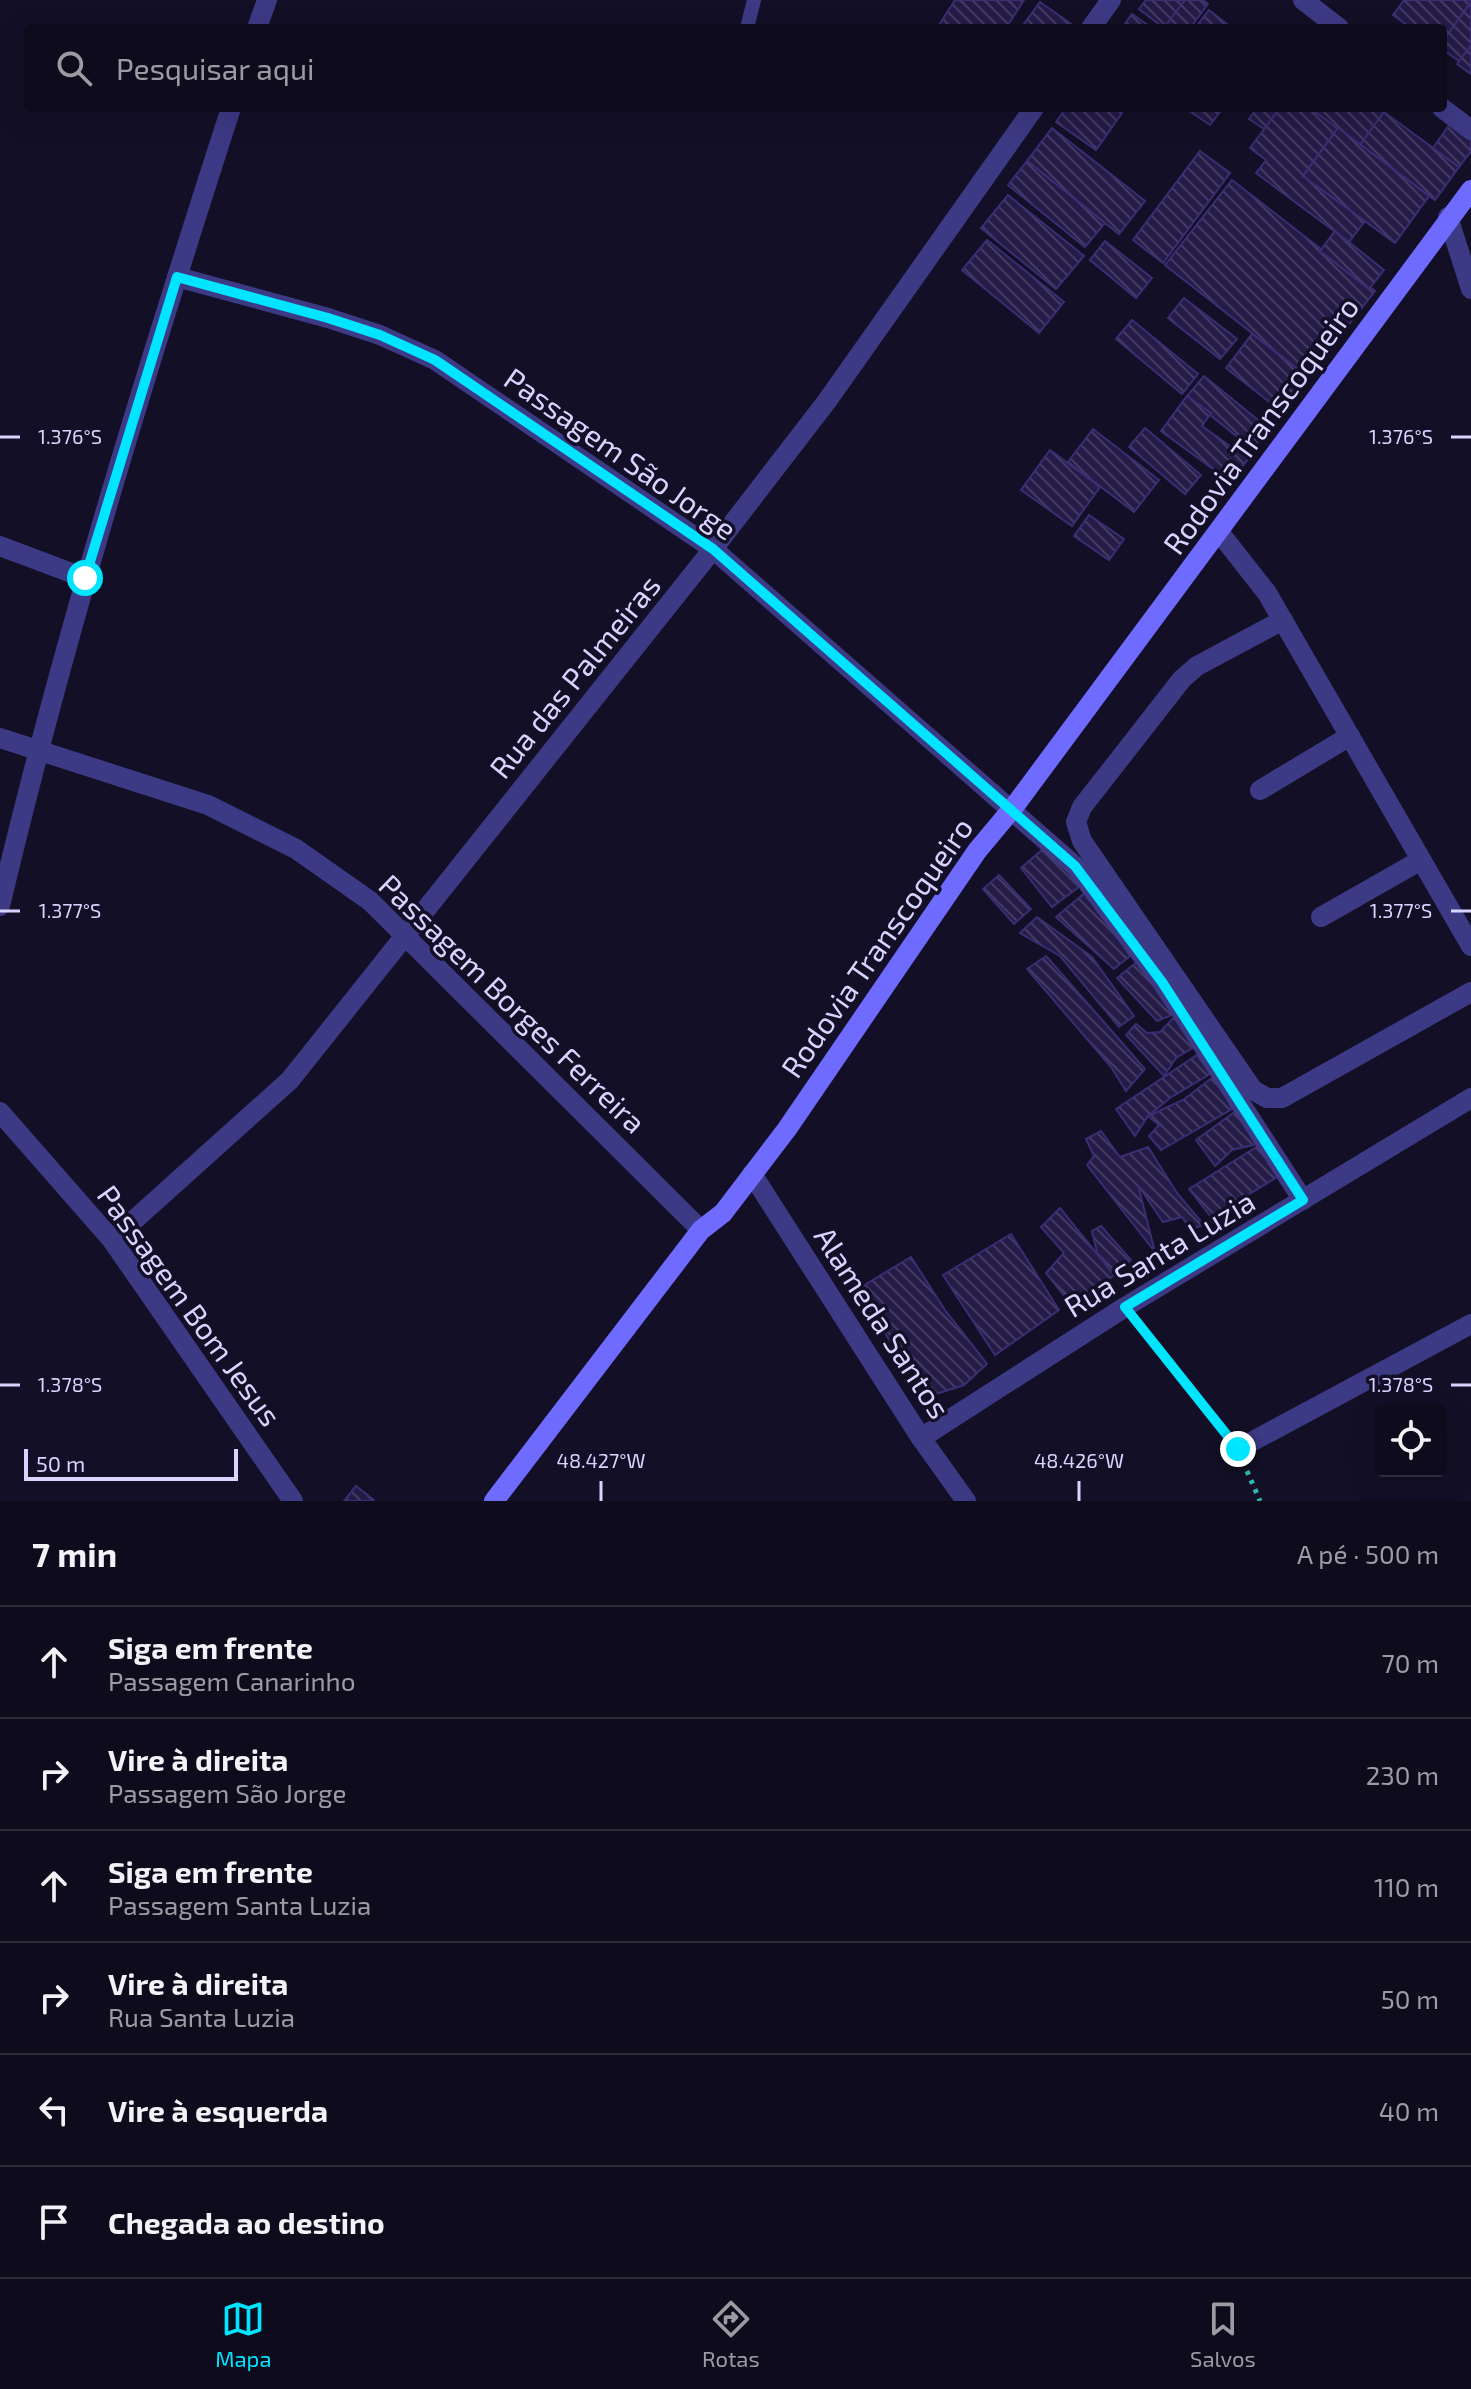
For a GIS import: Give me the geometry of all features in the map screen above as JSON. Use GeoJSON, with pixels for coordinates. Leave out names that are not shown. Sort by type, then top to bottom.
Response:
{"type":"FeatureCollection","features":[{"type":"Feature","properties":{"kind":"main road","name":"Rodovia Transcoqueiro"},"geometry":{"type":"LineString","coordinates":[[494,1501],[701,1230],[723,1213],[787,1129],[977,851],[1013,808],[1448,217],[1471,190]]}},
{"type":"Feature","properties":{"kind":"street"},"geometry":{"type":"LineString","coordinates":[[258,24],[267,0]]}},
{"type":"Feature","properties":{"kind":"street"},"geometry":{"type":"LineString","coordinates":[[1094,24],[1111,0]]}},
{"type":"Feature","properties":{"kind":"street"},"geometry":{"type":"LineString","coordinates":[[1303,0],[1334,24]]}},
{"type":"Feature","properties":{"kind":"street"},"geometry":{"type":"LineString","coordinates":[[0,906],[37,749],[85,578],[230,112]]}},
{"type":"Feature","properties":{"kind":"street","name":"Rua das Palmeiras"},"geometry":{"type":"LineString","coordinates":[[112,1240],[290,1080],[827,401],[1031,112]]}},
{"type":"Feature","properties":{"kind":"street"},"geometry":{"type":"LineString","coordinates":[[1447,112],[1471,130]]}},
{"type":"Feature","properties":{"kind":"street"},"geometry":{"type":"LineString","coordinates":[[1448,217],[1471,289]]}},
{"type":"Feature","properties":{"kind":"street","name":"Passagem São Jorge"},"geometry":{"type":"LineString","coordinates":[[177,277],[328,318],[380,335],[435,360],[713,549],[1013,808],[1075,866],[1162,982],[1303,1200]]}},
{"type":"Feature","properties":{"kind":"street"},"geometry":{"type":"LineString","coordinates":[[1219,532],[1267,593],[1471,946]]}},
{"type":"Feature","properties":{"kind":"street"},"geometry":{"type":"LineString","coordinates":[[0,546],[85,578]]}},
{"type":"Feature","properties":{"kind":"street"},"geometry":{"type":"LineString","coordinates":[[1283,620],[1197,666],[1182,679],[1082,807],[1076,822],[1082,841],[1253,1090],[1267,1098],[1282,1098],[1471,992]]}},
{"type":"Feature","properties":{"kind":"street"},"geometry":{"type":"LineString","coordinates":[[1260,790],[1350,736]]}},
{"type":"Feature","properties":{"kind":"street","name":"Passagem Borges Ferreira"},"geometry":{"type":"LineString","coordinates":[[0,738],[208,805],[283,842],[370,901],[701,1230]]}},
{"type":"Feature","properties":{"kind":"street"},"geometry":{"type":"LineString","coordinates":[[1321,917],[1421,860]]}},
{"type":"Feature","properties":{"kind":"street","name":"Rua Santa Luzia"},"geometry":{"type":"LineString","coordinates":[[921,1438],[1125,1307],[1471,1098]]}},
{"type":"Feature","properties":{"kind":"street","name":"Passagem Bom Jesus"},"geometry":{"type":"LineString","coordinates":[[0,1112],[112,1240],[293,1501]]}},
{"type":"Feature","properties":{"kind":"street","name":"Alameda Santos"},"geometry":{"type":"LineString","coordinates":[[752,1174],[921,1438],[966,1501]]}},
{"type":"Feature","properties":{"kind":"street"},"geometry":{"type":"LineString","coordinates":[[1238,1449],[1471,1324]]}},
{"type":"Feature","properties":{"kind":"lane"},"geometry":{"type":"LineString","coordinates":[[748,24],[754,0]]}},
{"type":"Feature","properties":{"kind":"path"},"geometry":{"type":"LineString","coordinates":[[1125,1307],[1238,1449],[1260,1501]]}},
{"type":"Feature","properties":{"kind":"building"},"geometry":{"type":"Polygon","coordinates":[[[955,0],[1024,0],[1009,24],[940,24],[955,0]]]}},
{"type":"Feature","properties":{"kind":"building"},"geometry":{"type":"Polygon","coordinates":[[[1146,0],[1185,0],[1167,24],[1159,24],[1139,9],[1146,0]]]}},
{"type":"Feature","properties":{"kind":"building"},"geometry":{"type":"Polygon","coordinates":[[[1185,0],[1203,0],[1208,4],[1193,24],[1167,24],[1185,0]]]}},
{"type":"Feature","properties":{"kind":"building"},"geometry":{"type":"Polygon","coordinates":[[[1404,0],[1471,0],[1447,35],[1447,24],[1405,24],[1393,15],[1404,0]]]}},
{"type":"Feature","properties":{"kind":"building"},"geometry":{"type":"Polygon","coordinates":[[[1040,2],[1071,24],[1024,24],[1040,2]]]}},
{"type":"Feature","properties":{"kind":"building"},"geometry":{"type":"Polygon","coordinates":[[[1471,2],[1471,45],[1459,61],[1447,53],[1447,35],[1471,2]]]}},
{"type":"Feature","properties":{"kind":"building"},"geometry":{"type":"Polygon","coordinates":[[[1209,10],[1227,24],[1198,24],[1209,10]]]}},
{"type":"Feature","properties":{"kind":"building"},"geometry":{"type":"Polygon","coordinates":[[[1132,14],[1146,24],[1125,24],[1132,14]]]}},
{"type":"Feature","properties":{"kind":"building"},"geometry":{"type":"Polygon","coordinates":[[[1471,45],[1471,74],[1457,64],[1471,45]]]}},
{"type":"Feature","properties":{"kind":"building"},"geometry":{"type":"Polygon","coordinates":[[[1063,112],[1122,113],[1096,150],[1056,122],[1063,112]]]}},
{"type":"Feature","properties":{"kind":"building"},"geometry":{"type":"Polygon","coordinates":[[[1191,112],[1220,112],[1210,125],[1191,112]]]}},
{"type":"Feature","properties":{"kind":"building"},"geometry":{"type":"Polygon","coordinates":[[[1254,112],[1277,112],[1264,129],[1249,119],[1254,112]]]}},
{"type":"Feature","properties":{"kind":"building"},"geometry":{"type":"Polygon","coordinates":[[[1277,112],[1316,112],[1338,128],[1303,176],[1365,221],[1349,242],[1256,173],[1266,160],[1250,148],[1277,112]]]}},
{"type":"Feature","properties":{"kind":"building"},"geometry":{"type":"Polygon","coordinates":[[[1315,112],[1384,112],[1360,145],[1315,112]]]}},
{"type":"Feature","properties":{"kind":"building"},"geometry":{"type":"Polygon","coordinates":[[[1384,112],[1459,167],[1435,200],[1360,145],[1384,112]]]}},
{"type":"Feature","properties":{"kind":"building"},"geometry":{"type":"Polygon","coordinates":[[[1450,124],[1471,139],[1471,151],[1459,167],[1433,148],[1450,124]]]}},
{"type":"Feature","properties":{"kind":"building"},"geometry":{"type":"Polygon","coordinates":[[[1052,128],[1145,201],[1119,234],[1027,161],[1052,128]]]}},
{"type":"Feature","properties":{"kind":"building"},"geometry":{"type":"Polygon","coordinates":[[[1338,128],[1429,196],[1395,243],[1303,176],[1338,128]]]}},
{"type":"Feature","properties":{"kind":"building"},"geometry":{"type":"Polygon","coordinates":[[[1200,151],[1230,173],[1163,263],[1133,240],[1200,151]]]}},
{"type":"Feature","properties":{"kind":"building"},"geometry":{"type":"Polygon","coordinates":[[[1027,161],[1105,223],[1085,247],[1008,185],[1027,161]]]}},
{"type":"Feature","properties":{"kind":"building"},"geometry":{"type":"Polygon","coordinates":[[[1232,180],[1375,291],[1308,377],[1165,265],[1232,180]]]}},
{"type":"Feature","properties":{"kind":"building"},"geometry":{"type":"Polygon","coordinates":[[[1008,195],[1084,256],[1056,289],[981,228],[1008,195]]]}},
{"type":"Feature","properties":{"kind":"building"},"geometry":{"type":"Polygon","coordinates":[[[1335,231],[1384,270],[1369,289],[1320,251],[1335,231]]]}},
{"type":"Feature","properties":{"kind":"building"},"geometry":{"type":"Polygon","coordinates":[[[987,240],[1064,302],[1039,333],[962,270],[987,240]]]}},
{"type":"Feature","properties":{"kind":"building"},"geometry":{"type":"Polygon","coordinates":[[[1105,241],[1152,278],[1136,298],[1090,260],[1105,241]]]}},
{"type":"Feature","properties":{"kind":"building"},"geometry":{"type":"Polygon","coordinates":[[[1184,298],[1237,339],[1220,359],[1168,318],[1184,298]]]}},
{"type":"Feature","properties":{"kind":"building"},"geometry":{"type":"Polygon","coordinates":[[[1132,320],[1198,374],[1182,394],[1116,339],[1132,320]]]}},
{"type":"Feature","properties":{"kind":"building"},"geometry":{"type":"Polygon","coordinates":[[[1252,334],[1308,377],[1281,411],[1226,368],[1252,334]]]}},
{"type":"Feature","properties":{"kind":"building"},"geometry":{"type":"Polygon","coordinates":[[[1204,376],[1269,429],[1252,449],[1187,396],[1204,376]]]}},
{"type":"Feature","properties":{"kind":"building"},"geometry":{"type":"Polygon","coordinates":[[[1187,396],[1211,413],[1202,426],[1248,459],[1231,482],[1161,431],[1187,396]]]}},
{"type":"Feature","properties":{"kind":"building"},"geometry":{"type":"Polygon","coordinates":[[[1145,428],[1201,475],[1185,494],[1129,447],[1145,428]]]}},
{"type":"Feature","properties":{"kind":"building"},"geometry":{"type":"Polygon","coordinates":[[[1093,429],[1159,480],[1134,512],[1068,462],[1093,429]]]}},
{"type":"Feature","properties":{"kind":"building"},"geometry":{"type":"Polygon","coordinates":[[[1050,450],[1100,487],[1072,526],[1021,490],[1050,450]]]}},
{"type":"Feature","properties":{"kind":"building"},"geometry":{"type":"Polygon","coordinates":[[[1089,515],[1124,539],[1109,560],[1074,536],[1089,515]]]}},
{"type":"Feature","properties":{"kind":"building"},"geometry":{"type":"Polygon","coordinates":[[[1049,844],[1084,883],[1052,907],[1021,868],[1049,844]]]}},
{"type":"Feature","properties":{"kind":"building"},"geometry":{"type":"Polygon","coordinates":[[[999,875],[1031,909],[1014,924],[983,889],[999,875]]]}},
{"type":"Feature","properties":{"kind":"building"},"geometry":{"type":"Polygon","coordinates":[[[1086,892],[1130,956],[1114,969],[1056,917],[1086,892]]]}},
{"type":"Feature","properties":{"kind":"building"},"geometry":{"type":"Polygon","coordinates":[[[1037,917],[1092,957],[1134,1016],[1119,1027],[1060,956],[1020,933],[1037,917]]]}},
{"type":"Feature","properties":{"kind":"building"},"geometry":{"type":"Polygon","coordinates":[[[1046,956],[1145,1069],[1126,1091],[1111,1067],[1027,969],[1046,956]]]}},
{"type":"Feature","properties":{"kind":"building"},"geometry":{"type":"Polygon","coordinates":[[[1142,958],[1179,1012],[1157,1021],[1117,978],[1142,958]]]}},
{"type":"Feature","properties":{"kind":"building"},"geometry":{"type":"Polygon","coordinates":[[[1179,1012],[1194,1047],[1176,1058],[1164,1076],[1126,1035],[1136,1024],[1147,1033],[1160,1032],[1179,1012]]]}},
{"type":"Feature","properties":{"kind":"building"},"geometry":{"type":"Polygon","coordinates":[[[1197,1055],[1210,1074],[1170,1098],[1148,1116],[1135,1136],[1116,1109],[1197,1055]]]}},
{"type":"Feature","properties":{"kind":"building"},"geometry":{"type":"Polygon","coordinates":[[[1217,1074],[1232,1109],[1161,1150],[1149,1136],[1159,1125],[1148,1116],[1183,1100],[1217,1074]]]}},
{"type":"Feature","properties":{"kind":"building"},"geometry":{"type":"Polygon","coordinates":[[[1236,1111],[1257,1144],[1232,1150],[1215,1166],[1196,1140],[1236,1111]]]}},
{"type":"Feature","properties":{"kind":"building"},"geometry":{"type":"Polygon","coordinates":[[[1101,1131],[1120,1157],[1148,1147],[1177,1193],[1204,1225],[1190,1229],[1182,1217],[1163,1222],[1138,1185],[1155,1252],[1087,1165],[1094,1156],[1086,1139],[1101,1131]]]}},
{"type":"Feature","properties":{"kind":"building"},"geometry":{"type":"Polygon","coordinates":[[[1258,1146],[1279,1176],[1211,1217],[1189,1189],[1258,1146]]]}},
{"type":"Feature","properties":{"kind":"building"},"geometry":{"type":"Polygon","coordinates":[[[1060,1208],[1114,1275],[1074,1308],[1046,1273],[1064,1253],[1041,1227],[1060,1208]]]}},
{"type":"Feature","properties":{"kind":"building"},"geometry":{"type":"Polygon","coordinates":[[[1101,1226],[1131,1260],[1114,1275],[1097,1252],[1092,1231],[1101,1226]]]}},
{"type":"Feature","properties":{"kind":"building"},"geometry":{"type":"Polygon","coordinates":[[[1011,1234],[1059,1310],[995,1355],[943,1275],[1011,1234]]]}},
{"type":"Feature","properties":{"kind":"building"},"geometry":{"type":"Polygon","coordinates":[[[911,1257],[945,1310],[987,1364],[964,1385],[933,1395],[898,1353],[856,1290],[911,1257]]]}},
{"type":"Feature","properties":{"kind":"building"},"geometry":{"type":"Polygon","coordinates":[[[356,1486],[374,1500],[344,1501],[356,1486]]]}},
{"type":"Feature","properties":{"kind":"route"},"geometry":{"type":"LineString","coordinates":[[85,578],[177,277],[328,318],[380,335],[435,360],[713,549],[1013,808],[1075,866],[1162,982],[1303,1200],[1125,1307],[1238,1449]]}}]}
